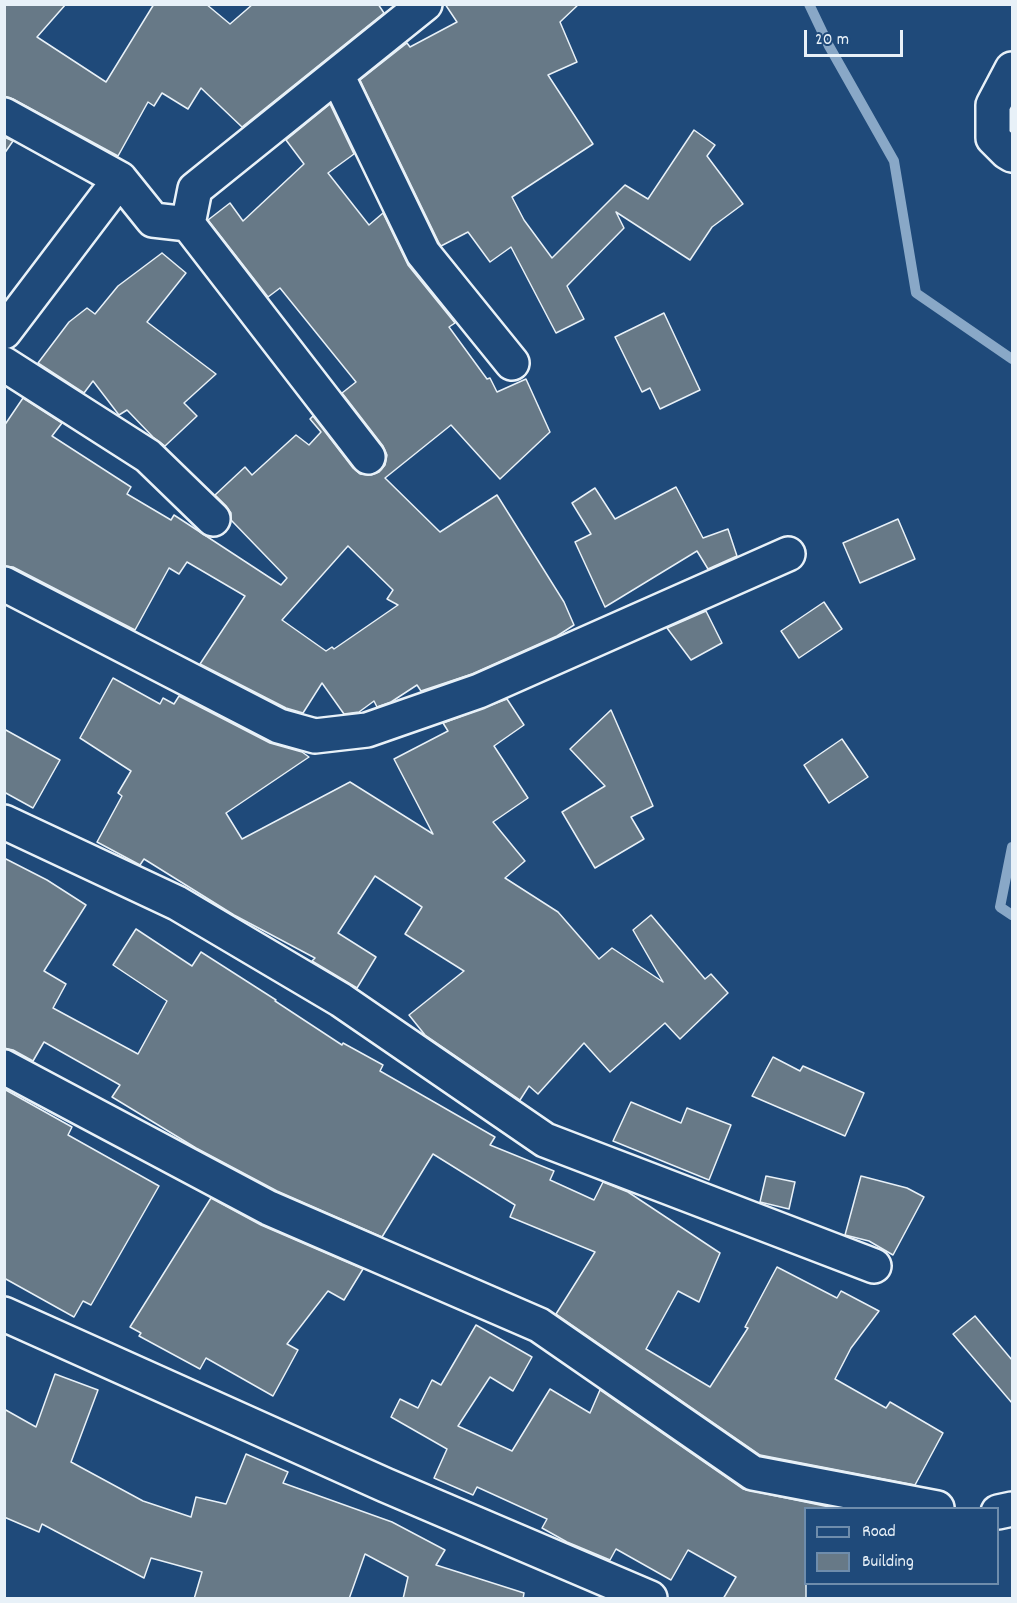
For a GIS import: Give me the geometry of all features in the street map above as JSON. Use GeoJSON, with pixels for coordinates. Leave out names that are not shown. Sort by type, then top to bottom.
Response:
{"type":"FeatureCollection","features":[{"type":"Feature","properties":{"kind":"street"},"geometry":{"type":"LineString","coordinates":[[188,224],[195,189],[425,4]]}},
{"type":"Feature","properties":{"kind":"street"},"geometry":{"type":"LineString","coordinates":[[1012,69],[993,105],[993,138],[1012,155]]}},
{"type":"Feature","properties":{"kind":"street"},"geometry":{"type":"LineString","coordinates":[[337,75],[423,253],[512,363]]}},
{"type":"Feature","properties":{"kind":"street"},"geometry":{"type":"LineString","coordinates":[[4,115],[120,179],[153,220],[188,224],[368,457]]}},
{"type":"Feature","properties":{"kind":"street"},"geometry":{"type":"LineString","coordinates":[[4,332],[120,179]]}},
{"type":"Feature","properties":{"kind":"street"},"geometry":{"type":"LineString","coordinates":[[4,363],[148,456],[213,519]]}},
{"type":"Feature","properties":{"kind":"street"},"geometry":{"type":"LineString","coordinates":[[4,584],[279,726],[315,736],[367,730],[479,691],[788,554]]}},
{"type":"Feature","properties":{"kind":"street"},"geometry":{"type":"LineString","coordinates":[[4,822],[177,903],[340,1000],[545,1140],[874,1266]]}},
{"type":"Feature","properties":{"kind":"street"},"geometry":{"type":"LineString","coordinates":[[4,1067],[269,1208],[539,1325],[753,1473],[927,1507]]}},
{"type":"Feature","properties":{"kind":"street"},"geometry":{"type":"LineString","coordinates":[[4,1314],[385,1485],[650,1599]]}},
{"type":"Feature","properties":{"kind":"building"},"geometry":{"type":"Polygon","coordinates":[[[4,4],[66,4],[37,37],[106,82],[154,4],[206,4],[230,24],[253,4],[378,4],[384,13],[242,127],[201,88],[188,109],[162,93],[154,106],[148,102],[118,156],[4,96],[4,4]]]}},
{"type":"Feature","properties":{"kind":"building"},"geometry":{"type":"Polygon","coordinates":[[[445,4],[579,4],[560,22],[577,62],[548,75],[593,144],[512,197],[524,220],[552,258],[625,185],[648,199],[694,130],[715,145],[707,156],[743,204],[712,227],[690,260],[616,212],[624,228],[567,286],[584,319],[556,333],[511,247],[490,262],[468,232],[441,246],[360,80],[407,43],[410,47],[457,22],[445,4]]]}},
{"type":"Feature","properties":{"kind":"building"},"geometry":{"type":"Polygon","coordinates":[[[330,104],[354,154],[328,173],[369,225],[383,213],[408,265],[455,323],[449,327],[487,379],[490,378],[497,392],[526,379],[550,432],[500,479],[451,425],[385,478],[440,532],[497,495],[564,602],[574,625],[557,636],[472,674],[421,691],[417,685],[391,702],[377,707],[374,701],[359,712],[344,714],[322,683],[303,713],[286,708],[200,664],[245,596],[187,562],[179,574],[169,568],[135,630],[13,567],[4,566],[4,426],[23,398],[62,423],[52,436],[131,487],[127,494],[171,520],[174,515],[281,585],[287,578],[231,520],[231,513],[215,495],[245,467],[252,475],[296,435],[309,445],[321,432],[310,419],[313,416],[360,474],[371,475],[379,472],[385,465],[387,455],[383,446],[342,393],[356,382],[280,288],[268,297],[208,220],[230,203],[243,221],[304,164],[286,140],[330,104]],[[348,546],[282,620],[326,651],[332,647],[334,649],[398,605],[387,599],[393,590],[348,546]]]}},
{"type":"Feature","properties":{"kind":"building"},"geometry":{"type":"Polygon","coordinates":[[[4,137],[13,141],[4,154],[4,137]]]}},
{"type":"Feature","properties":{"kind":"building"},"geometry":{"type":"Polygon","coordinates":[[[162,253],[186,273],[147,322],[216,374],[184,403],[197,416],[165,446],[127,410],[119,415],[93,381],[84,393],[38,363],[69,322],[87,308],[95,314],[118,286],[162,253]]]}},
{"type":"Feature","properties":{"kind":"building"},"geometry":{"type":"Polygon","coordinates":[[[664,313],[700,390],[660,409],[650,388],[642,392],[615,337],[664,313]]]}},
{"type":"Feature","properties":{"kind":"building"},"geometry":{"type":"Polygon","coordinates":[[[676,487],[703,538],[728,529],[737,556],[708,569],[697,551],[605,607],[575,542],[591,534],[572,503],[595,488],[615,519],[676,487]]]}},
{"type":"Feature","properties":{"kind":"building"},"geometry":{"type":"Polygon","coordinates":[[[898,519],[915,559],[860,583],[843,543],[898,519]]]}},
{"type":"Feature","properties":{"kind":"building"},"geometry":{"type":"Polygon","coordinates":[[[824,602],[842,629],[799,658],[781,631],[824,602]]]}},
{"type":"Feature","properties":{"kind":"building"},"geometry":{"type":"Polygon","coordinates":[[[706,611],[722,643],[691,660],[667,628],[706,611]]]}},
{"type":"Feature","properties":{"kind":"building"},"geometry":{"type":"Polygon","coordinates":[[[113,678],[160,704],[163,698],[174,704],[179,696],[270,743],[302,752],[309,757],[226,813],[242,839],[350,782],[433,834],[394,759],[448,731],[443,723],[507,699],[524,725],[494,746],[528,798],[493,822],[525,861],[505,878],[558,912],[599,959],[612,948],[663,982],[633,930],[651,915],[705,979],[711,974],[728,993],[680,1039],[665,1023],[610,1072],[584,1043],[538,1094],[529,1086],[520,1100],[425,1035],[409,1015],[464,971],[405,934],[422,907],[375,876],[338,933],[376,957],[357,988],[312,961],[315,958],[234,915],[144,859],[140,865],[97,842],[122,796],[118,793],[131,771],[80,738],[113,678]]]}},
{"type":"Feature","properties":{"kind":"building"},"geometry":{"type":"Polygon","coordinates":[[[611,710],[653,806],[631,817],[644,839],[595,868],[562,812],[605,786],[570,749],[611,710]]]}},
{"type":"Feature","properties":{"kind":"building"},"geometry":{"type":"Polygon","coordinates":[[[4,729],[60,760],[33,808],[4,792],[4,729]]]}},
{"type":"Feature","properties":{"kind":"building"},"geometry":{"type":"Polygon","coordinates":[[[842,739],[868,777],[829,803],[804,765],[842,739]]]}},
{"type":"Feature","properties":{"kind":"building"},"geometry":{"type":"Polygon","coordinates":[[[4,858],[47,880],[86,905],[44,971],[66,984],[53,1008],[138,1054],[167,1001],[113,965],[136,929],[192,966],[201,952],[342,1045],[343,1043],[383,1065],[380,1071],[495,1137],[490,1145],[554,1171],[550,1180],[594,1200],[603,1182],[628,1192],[720,1253],[699,1302],[678,1291],[646,1349],[710,1387],[748,1328],[745,1327],[777,1267],[837,1298],[841,1291],[879,1311],[851,1348],[835,1379],[886,1408],[890,1402],[943,1433],[915,1485],[760,1455],[556,1314],[595,1252],[510,1217],[515,1205],[433,1154],[382,1237],[277,1191],[196,1148],[112,1097],[120,1085],[44,1042],[33,1061],[13,1050],[4,1048],[4,858]]]}},
{"type":"Feature","properties":{"kind":"building"},"geometry":{"type":"Polygon","coordinates":[[[773,1057],[800,1071],[803,1066],[864,1093],[845,1136],[752,1096],[773,1057]]]}},
{"type":"Feature","properties":{"kind":"building"},"geometry":{"type":"Polygon","coordinates":[[[4,1089],[72,1127],[68,1135],[159,1186],[91,1305],[83,1301],[74,1317],[4,1278],[4,1089]]]}},
{"type":"Feature","properties":{"kind":"building"},"geometry":{"type":"Polygon","coordinates":[[[631,1102],[681,1123],[687,1108],[731,1125],[709,1180],[613,1141],[631,1102]]]}},
{"type":"Feature","properties":{"kind":"building"},"geometry":{"type":"Polygon","coordinates":[[[766,1176],[795,1182],[789,1209],[760,1202],[766,1176]]]}},
{"type":"Feature","properties":{"kind":"building"},"geometry":{"type":"Polygon","coordinates":[[[861,1176],[907,1188],[924,1197],[893,1255],[869,1241],[845,1235],[861,1176]]]}},
{"type":"Feature","properties":{"kind":"building"},"geometry":{"type":"Polygon","coordinates":[[[211,1198],[261,1225],[363,1269],[344,1300],[328,1291],[287,1344],[298,1350],[273,1396],[206,1358],[200,1369],[139,1336],[141,1333],[130,1327],[211,1198]]]}},
{"type":"Feature","properties":{"kind":"building"},"geometry":{"type":"Polygon","coordinates":[[[975,1316],[1012,1360],[1012,1403],[953,1334],[975,1316]]]}},
{"type":"Feature","properties":{"kind":"building"},"geometry":{"type":"Polygon","coordinates":[[[476,1325],[532,1357],[513,1391],[490,1377],[458,1426],[512,1451],[550,1389],[590,1413],[600,1390],[743,1489],[829,1507],[804,1507],[806,1599],[723,1599],[736,1577],[688,1550],[671,1580],[616,1549],[610,1560],[567,1542],[542,1528],[547,1519],[477,1487],[473,1495],[434,1478],[447,1449],[391,1417],[400,1399],[418,1408],[432,1380],[441,1385],[476,1325]]]}},
{"type":"Feature","properties":{"kind":"building"},"geometry":{"type":"Polygon","coordinates":[[[55,1374],[98,1390],[71,1462],[143,1501],[191,1517],[196,1497],[226,1504],[246,1454],[288,1472],[283,1483],[392,1522],[445,1550],[436,1565],[524,1593],[523,1599],[403,1599],[408,1577],[365,1554],[349,1599],[194,1599],[202,1572],[151,1558],[144,1578],[42,1524],[39,1532],[4,1517],[4,1409],[36,1427],[55,1374]]]}},
{"type":"Feature","properties":{"kind":"waterway"},"geometry":{"type":"LineString","coordinates":[[809,4],[829,46],[894,161],[916,293],[1012,359]]}},
{"type":"Feature","properties":{"kind":"waterway"},"geometry":{"type":"LineString","coordinates":[[1012,847],[1000,907],[1012,915]]}}]}
